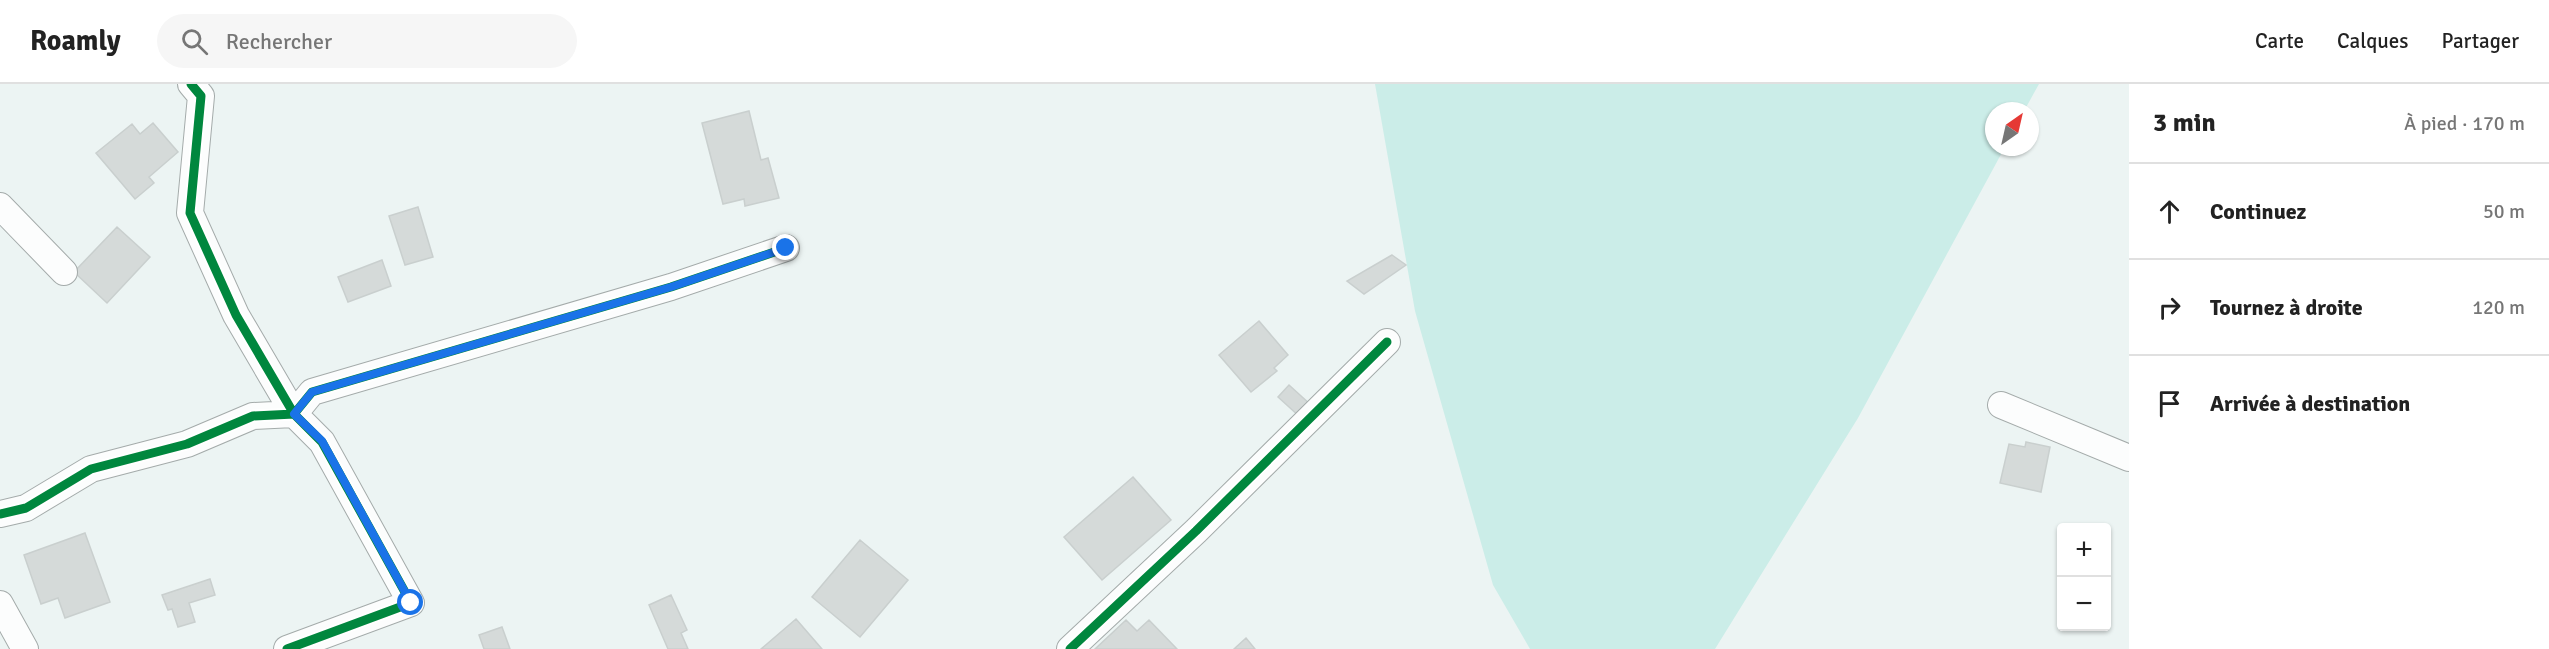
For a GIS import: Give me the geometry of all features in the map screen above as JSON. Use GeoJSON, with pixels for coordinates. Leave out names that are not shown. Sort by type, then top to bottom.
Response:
{"type":"FeatureCollection","features":[{"type":"Feature","properties":{"kind":"street"},"geometry":{"type":"LineString","coordinates":[[191,84],[201,96],[190,213],[236,315],[294,414],[322,441],[411,603],[288,649]]}},
{"type":"Feature","properties":{"kind":"street"},"geometry":{"type":"LineString","coordinates":[[0,206],[64,272]]}},
{"type":"Feature","properties":{"kind":"street"},"geometry":{"type":"LineString","coordinates":[[0,514],[26,508],[91,469],[187,444],[253,416],[294,414],[312,392],[671,287],[786,248]]}},
{"type":"Feature","properties":{"kind":"street"},"geometry":{"type":"LineString","coordinates":[[1070,649],[1196,531],[1387,342]]}},
{"type":"Feature","properties":{"kind":"street"},"geometry":{"type":"LineString","coordinates":[[2001,405],[2129,458]]}},
{"type":"Feature","properties":{"kind":"street"},"geometry":{"type":"LineString","coordinates":[[0,604],[26,649]]}},
{"type":"Feature","properties":{"kind":"shaded area"},"geometry":{"type":"Polygon","coordinates":[[[1375,84],[2039,84],[2029,102],[1985,102],[1985,156],[2000,156],[1858,418],[1715,649],[1530,649],[1493,585],[1415,311],[1375,84]]]}},
{"type":"Feature","properties":{"kind":"building"},"geometry":{"type":"Polygon","coordinates":[[[749,111],[761,160],[768,158],[779,198],[745,206],[744,199],[723,204],[702,123],[749,111]]]}},
{"type":"Feature","properties":{"kind":"building"},"geometry":{"type":"Polygon","coordinates":[[[153,123],[178,152],[149,177],[154,183],[135,199],[96,153],[132,124],[140,134],[153,123]]]}},
{"type":"Feature","properties":{"kind":"building"},"geometry":{"type":"Polygon","coordinates":[[[418,207],[433,257],[405,265],[389,216],[418,207]]]}},
{"type":"Feature","properties":{"kind":"building"},"geometry":{"type":"Polygon","coordinates":[[[117,227],[150,257],[107,303],[74,272],[117,227]]]}},
{"type":"Feature","properties":{"kind":"building"},"geometry":{"type":"Polygon","coordinates":[[[1392,255],[1406,265],[1364,294],[1347,281],[1392,255]]]}},
{"type":"Feature","properties":{"kind":"building"},"geometry":{"type":"Polygon","coordinates":[[[382,260],[391,286],[348,302],[338,277],[382,260]]]}},
{"type":"Feature","properties":{"kind":"building"},"geometry":{"type":"Polygon","coordinates":[[[1259,321],[1288,355],[1274,368],[1277,371],[1251,392],[1219,355],[1259,321]]]}},
{"type":"Feature","properties":{"kind":"building"},"geometry":{"type":"Polygon","coordinates":[[[1289,385],[1311,405],[1300,417],[1278,397],[1289,385]]]}},
{"type":"Feature","properties":{"kind":"building"},"geometry":{"type":"Polygon","coordinates":[[[2026,442],[2050,447],[2041,492],[2000,483],[2009,444],[2025,447],[2026,442]]]}},
{"type":"Feature","properties":{"kind":"building"},"geometry":{"type":"Polygon","coordinates":[[[1133,477],[1171,520],[1102,580],[1064,537],[1133,477]]]}},
{"type":"Feature","properties":{"kind":"building"},"geometry":{"type":"Polygon","coordinates":[[[85,533],[110,602],[65,618],[58,598],[41,604],[24,555],[85,533]]]}},
{"type":"Feature","properties":{"kind":"building"},"geometry":{"type":"Polygon","coordinates":[[[860,540],[908,580],[860,637],[812,597],[860,540]]]}},
{"type":"Feature","properties":{"kind":"building"},"geometry":{"type":"Polygon","coordinates":[[[210,579],[215,595],[189,603],[195,622],[178,627],[172,609],[168,610],[162,595],[210,579]]]}},
{"type":"Feature","properties":{"kind":"building"},"geometry":{"type":"Polygon","coordinates":[[[671,595],[687,630],[681,633],[688,649],[668,649],[649,605],[671,595]]]}},
{"type":"Feature","properties":{"kind":"building"},"geometry":{"type":"Polygon","coordinates":[[[796,619],[822,649],[761,649],[796,619]]]}},
{"type":"Feature","properties":{"kind":"building"},"geometry":{"type":"Polygon","coordinates":[[[1126,620],[1137,631],[1149,620],[1177,649],[1095,649],[1126,620]]]}},
{"type":"Feature","properties":{"kind":"building"},"geometry":{"type":"Polygon","coordinates":[[[502,627],[510,649],[484,649],[479,635],[502,627]]]}},
{"type":"Feature","properties":{"kind":"building"},"geometry":{"type":"Polygon","coordinates":[[[1246,638],[1255,649],[1234,649],[1246,638]]]}},
{"type":"Feature","properties":{"kind":"cycle path"},"geometry":{"type":"LineString","coordinates":[[191,84],[201,96],[190,213],[236,315],[294,414],[312,392],[671,287],[786,248]]}},
{"type":"Feature","properties":{"kind":"cycle path"},"geometry":{"type":"LineString","coordinates":[[1070,649],[1196,531],[1387,342]]}},
{"type":"Feature","properties":{"kind":"cycle path"},"geometry":{"type":"LineString","coordinates":[[0,514],[26,508],[91,469],[187,444],[253,416],[294,414],[322,442],[411,603],[287,649]]}},
{"type":"Feature","properties":{"kind":"route"},"geometry":{"type":"LineString","coordinates":[[411,603],[322,441],[294,414],[312,392],[671,287],[786,248]]}}]}
